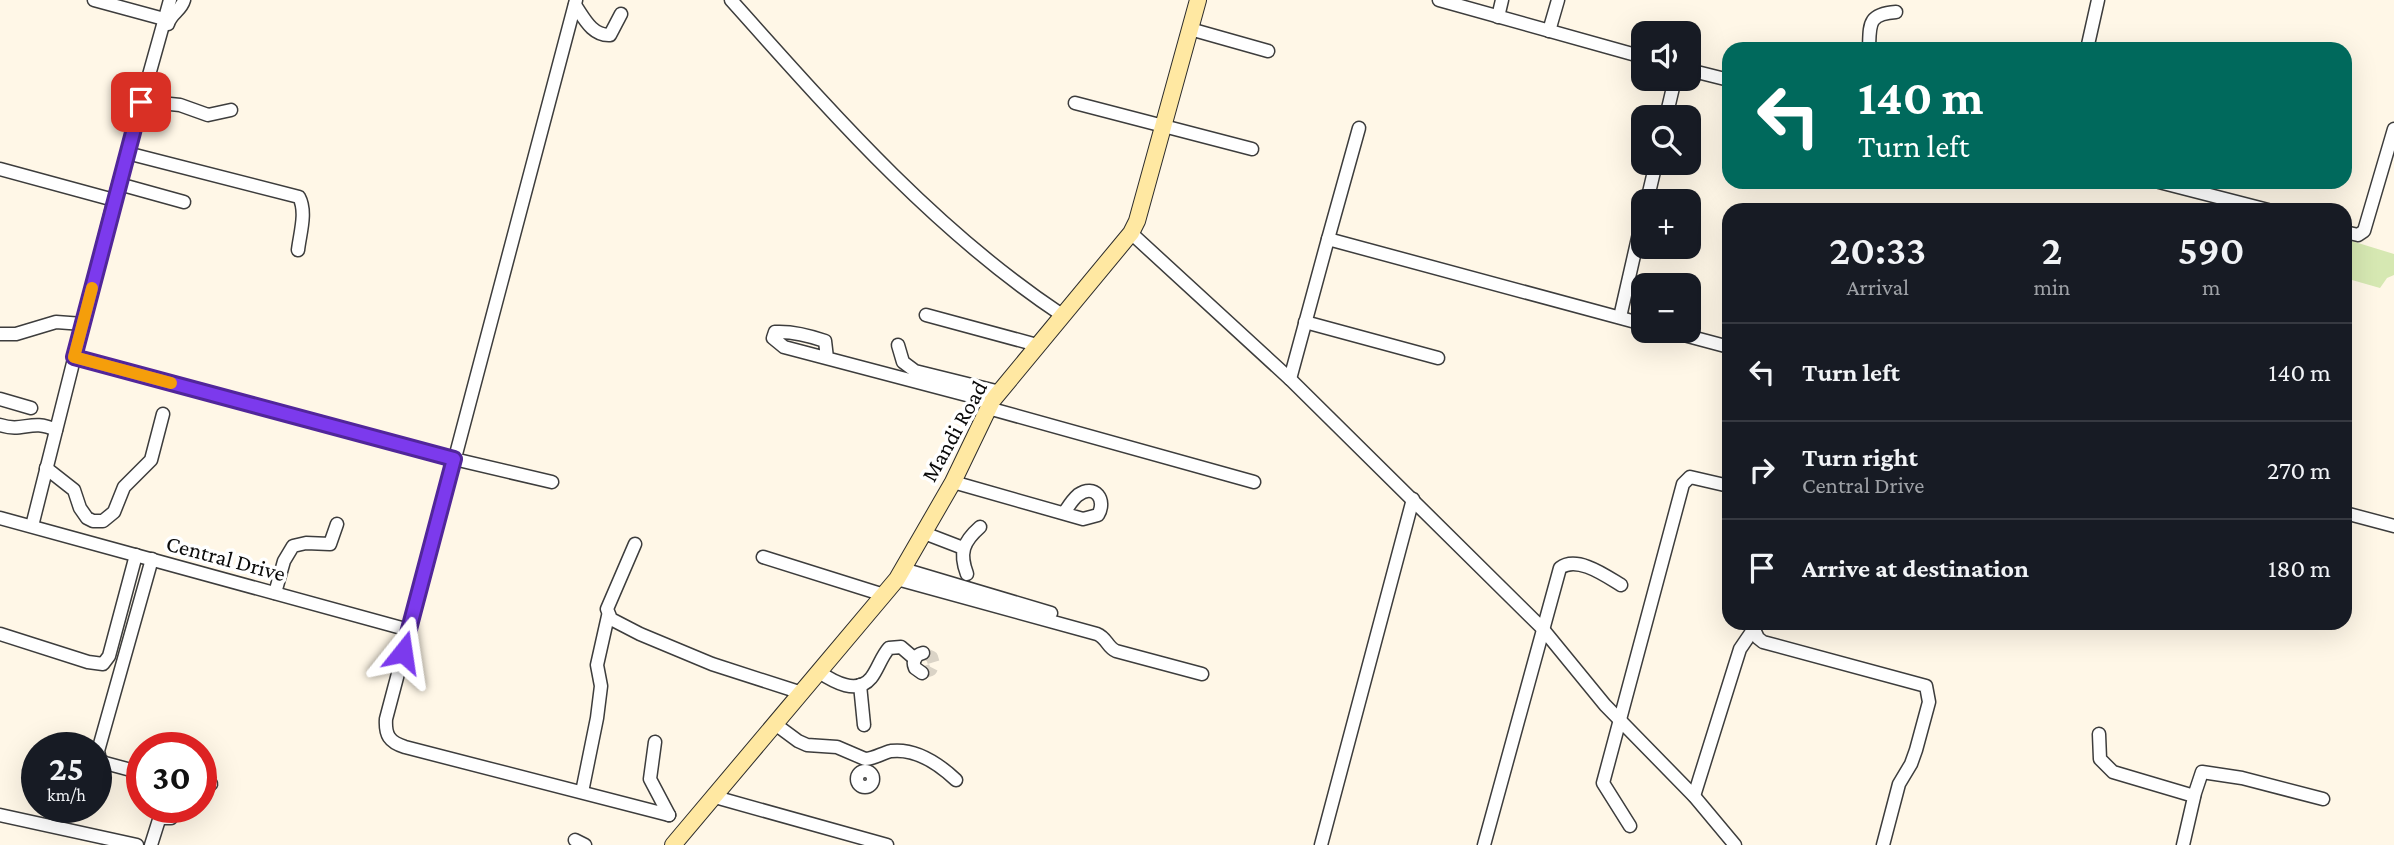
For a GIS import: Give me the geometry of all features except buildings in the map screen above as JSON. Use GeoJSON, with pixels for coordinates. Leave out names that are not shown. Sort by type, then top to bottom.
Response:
{"type":"FeatureCollection","features":[{"type":"Feature","properties":{"kind":"street"},"geometry":{"type":"LineString","coordinates":[[94,0],[164,19]]}},
{"type":"Feature","properties":{"kind":"street"},"geometry":{"type":"LineString","coordinates":[[32,526],[114,200],[170,0]]}},
{"type":"Feature","properties":{"kind":"street"},"geometry":{"type":"LineString","coordinates":[[158,41],[163,39],[169,19],[181,9],[184,0]]}},
{"type":"Feature","properties":{"kind":"street"},"geometry":{"type":"LineString","coordinates":[[731,0],[891,174],[1016,284],[1062,315]]}},
{"type":"Feature","properties":{"kind":"street","name":"Mandi Road"},"geometry":{"type":"LineString","coordinates":[[673,845],[900,574],[953,482],[994,401],[1131,233],[1137,221],[1165,125],[1198,0]]}},
{"type":"Feature","properties":{"kind":"street"},"geometry":{"type":"LineString","coordinates":[[1439,0],[1631,54]]}},
{"type":"Feature","properties":{"kind":"street"},"geometry":{"type":"LineString","coordinates":[[1498,17],[1502,0]]}},
{"type":"Feature","properties":{"kind":"street"},"geometry":{"type":"LineString","coordinates":[[1549,31],[1558,0]]}},
{"type":"Feature","properties":{"kind":"street"},"geometry":{"type":"LineString","coordinates":[[2089,42],[2098,0]]}},
{"type":"Feature","properties":{"kind":"street"},"geometry":{"type":"LineString","coordinates":[[575,3],[593,30],[601,35],[610,35],[614,31],[621,14]]}},
{"type":"Feature","properties":{"kind":"street"},"geometry":{"type":"LineString","coordinates":[[575,3],[386,719],[388,737],[398,745],[668,815],[650,779],[655,742]]}},
{"type":"Feature","properties":{"kind":"street"},"geometry":{"type":"LineString","coordinates":[[1869,42],[1871,21],[1882,14],[1896,12]]}},
{"type":"Feature","properties":{"kind":"street"},"geometry":{"type":"LineString","coordinates":[[1190,29],[1268,51]]}},
{"type":"Feature","properties":{"kind":"street"},"geometry":{"type":"LineString","coordinates":[[1701,73],[1722,78]]}},
{"type":"Feature","properties":{"kind":"street"},"geometry":{"type":"LineString","coordinates":[[141,102],[172,103],[208,115],[231,110]]}},
{"type":"Feature","properties":{"kind":"street"},"geometry":{"type":"LineString","coordinates":[[1075,103],[1252,149]]}},
{"type":"Feature","properties":{"kind":"street"},"geometry":{"type":"LineString","coordinates":[[1290,379],[1359,128]]}},
{"type":"Feature","properties":{"kind":"street"},"geometry":{"type":"LineString","coordinates":[[2352,234],[2358,235],[2364,231],[2394,129]]}},
{"type":"Feature","properties":{"kind":"street"},"geometry":{"type":"LineString","coordinates":[[127,153],[299,197],[303,213],[298,250]]}},
{"type":"Feature","properties":{"kind":"street"},"geometry":{"type":"LineString","coordinates":[[0,169],[114,200]]}},
{"type":"Feature","properties":{"kind":"street"},"geometry":{"type":"LineString","coordinates":[[119,184],[184,202]]}},
{"type":"Feature","properties":{"kind":"street"},"geometry":{"type":"LineString","coordinates":[[2186,189],[2241,203]]}},
{"type":"Feature","properties":{"kind":"street"},"geometry":{"type":"LineString","coordinates":[[1131,233],[1290,379],[1542,628],[1619,722],[1694,796],[1735,845]]}},
{"type":"Feature","properties":{"kind":"street"},"geometry":{"type":"LineString","coordinates":[[1328,239],[1631,320]]}},
{"type":"Feature","properties":{"kind":"street"},"geometry":{"type":"LineString","coordinates":[[1620,317],[1633,259]]}},
{"type":"Feature","properties":{"kind":"street"},"geometry":{"type":"LineString","coordinates":[[926,314],[1037,345]]}},
{"type":"Feature","properties":{"kind":"street"},"geometry":{"type":"LineString","coordinates":[[0,334],[16,334],[56,321],[83,324]]}},
{"type":"Feature","properties":{"kind":"street"},"geometry":{"type":"LineString","coordinates":[[1306,322],[1438,358]]}},
{"type":"Feature","properties":{"kind":"street"},"geometry":{"type":"LineString","coordinates":[[1701,340],[1722,345]]}},
{"type":"Feature","properties":{"kind":"street"},"geometry":{"type":"LineString","coordinates":[[898,345],[903,362],[915,371],[994,401]]}},
{"type":"Feature","properties":{"kind":"street"},"geometry":{"type":"LineString","coordinates":[[74,357],[454,459],[552,482]]}},
{"type":"Feature","properties":{"kind":"street"},"geometry":{"type":"LineString","coordinates":[[827,358],[994,401],[1254,482]]}},
{"type":"Feature","properties":{"kind":"street"},"geometry":{"type":"LineString","coordinates":[[0,399],[31,408]]}},
{"type":"Feature","properties":{"kind":"street"},"geometry":{"type":"LineString","coordinates":[[47,468],[74,490],[80,508],[87,517],[93,521],[103,521],[114,512],[124,487],[151,460],[163,414]]}},
{"type":"Feature","properties":{"kind":"street"},"geometry":{"type":"LineString","coordinates":[[0,425],[15,429],[41,424],[56,430]]}},
{"type":"Feature","properties":{"kind":"street"},"geometry":{"type":"LineString","coordinates":[[1630,826],[1603,786],[1619,722],[1684,481],[1690,477],[1722,484]]}},
{"type":"Feature","properties":{"kind":"street"},"geometry":{"type":"LineString","coordinates":[[953,482],[1064,513]]}},
{"type":"Feature","properties":{"kind":"street"},"geometry":{"type":"LineString","coordinates":[[1321,845],[1413,499]]}},
{"type":"Feature","properties":{"kind":"street"},"geometry":{"type":"LineString","coordinates":[[2352,515],[2394,526]]}},
{"type":"Feature","properties":{"kind":"street","name":"Central Drive"},"geometry":{"type":"LineString","coordinates":[[0,518],[409,630]]}},
{"type":"Feature","properties":{"kind":"street"},"geometry":{"type":"LineString","coordinates":[[275,593],[284,561],[293,546],[306,543],[330,544],[337,524]]}},
{"type":"Feature","properties":{"kind":"street"},"geometry":{"type":"LineString","coordinates":[[967,574],[962,556],[963,548],[965,542],[980,527]]}},
{"type":"Feature","properties":{"kind":"street"},"geometry":{"type":"LineString","coordinates":[[924,533],[963,548]]}},
{"type":"Feature","properties":{"kind":"street"},"geometry":{"type":"LineString","coordinates":[[582,792],[600,697],[598,660],[607,609],[635,544]]}},
{"type":"Feature","properties":{"kind":"street"},"geometry":{"type":"LineString","coordinates":[[0,634],[88,662],[103,664],[109,656],[136,555]]}},
{"type":"Feature","properties":{"kind":"street"},"geometry":{"type":"LineString","coordinates":[[763,556],[884,595]]}},
{"type":"Feature","properties":{"kind":"street"},"geometry":{"type":"LineString","coordinates":[[126,769],[100,760],[98,751],[152,559]]}},
{"type":"Feature","properties":{"kind":"street"},"geometry":{"type":"LineString","coordinates":[[1483,845],[1560,568],[1570,563],[1587,567],[1621,585]]}},
{"type":"Feature","properties":{"kind":"street"},"geometry":{"type":"LineString","coordinates":[[900,574],[1071,619]]}},
{"type":"Feature","properties":{"kind":"street"},"geometry":{"type":"LineString","coordinates":[[900,574],[1097,634],[1105,638],[1109,646],[1116,651],[1202,674]]}},
{"type":"Feature","properties":{"kind":"street"},"geometry":{"type":"LineString","coordinates":[[608,615],[640,634],[699,659],[802,693]]}},
{"type":"Feature","properties":{"kind":"street"},"geometry":{"type":"LineString","coordinates":[[1694,796],[1740,649],[1750,630]]}},
{"type":"Feature","properties":{"kind":"street"},"geometry":{"type":"LineString","coordinates":[[1754,630],[1759,640],[1773,645],[1926,686],[1929,702],[1912,762],[1899,784],[1883,845]]}},
{"type":"Feature","properties":{"kind":"street"},"geometry":{"type":"LineString","coordinates":[[819,672],[844,685],[860,685],[872,677],[889,648],[901,647],[919,656],[915,668],[922,673]]}},
{"type":"Feature","properties":{"kind":"street"},"geometry":{"type":"LineString","coordinates":[[860,685],[864,725]]}},
{"type":"Feature","properties":{"kind":"street"},"geometry":{"type":"LineString","coordinates":[[775,724],[798,741],[807,745],[837,747],[864,765],[891,751],[914,754],[936,763],[956,780]]}},
{"type":"Feature","properties":{"kind":"street"},"geometry":{"type":"LineString","coordinates":[[2099,734],[2100,759],[2113,772],[2194,796]]}},
{"type":"Feature","properties":{"kind":"street"},"geometry":{"type":"LineString","coordinates":[[2183,845],[2194,796],[2204,771],[2242,778],[2323,800]]}},
{"type":"Feature","properties":{"kind":"street"},"geometry":{"type":"LineString","coordinates":[[715,797],[887,845]]}},
{"type":"Feature","properties":{"kind":"street"},"geometry":{"type":"LineString","coordinates":[[0,815],[137,845]]}},
{"type":"Feature","properties":{"kind":"street"},"geometry":{"type":"LineString","coordinates":[[151,845],[158,823]]}},
{"type":"Feature","properties":{"kind":"green space"},"geometry":{"type":"Polygon","coordinates":[[[2352,241],[2394,254],[2394,275],[2387,278],[2380,288],[2352,280],[2352,241]]]}},
{"type":"Feature","properties":{"kind":"tunnel"},"geometry":{"type":"LineString","coordinates":[[922,673],[931,670],[934,664],[932,657],[923,653]]}},
{"type":"Feature","properties":{"kind":"slow traffic"},"geometry":{"type":"LineString","coordinates":[[92,288],[74,357],[171,383]]}},
{"type":"Feature","properties":{"kind":"route"},"geometry":{"type":"LineString","coordinates":[[141,102],[74,357],[454,459],[403,652]]}}]}
